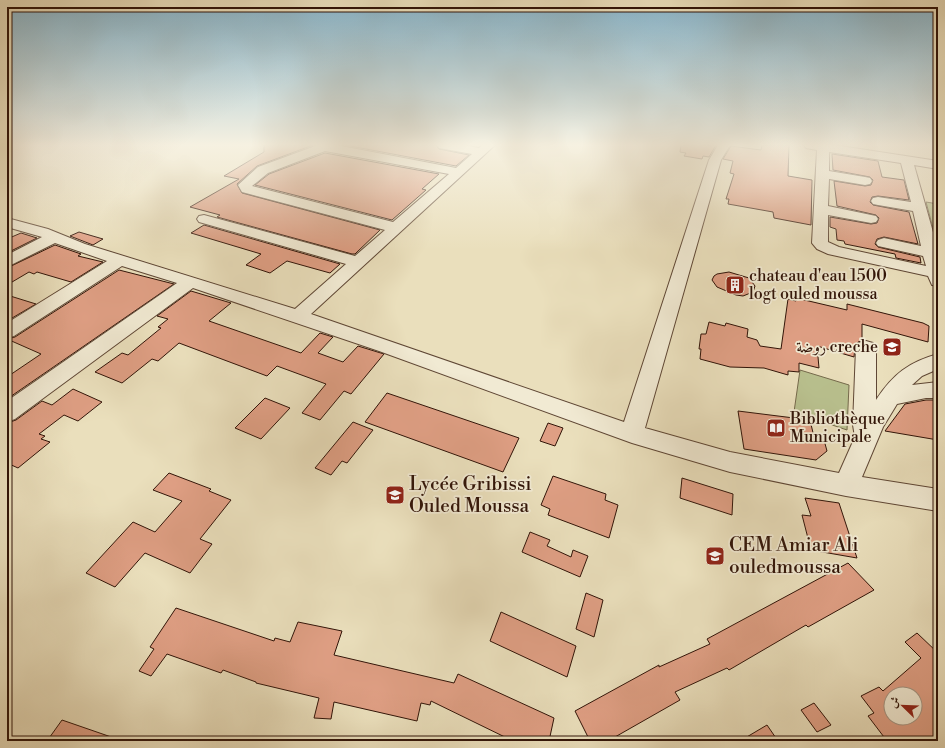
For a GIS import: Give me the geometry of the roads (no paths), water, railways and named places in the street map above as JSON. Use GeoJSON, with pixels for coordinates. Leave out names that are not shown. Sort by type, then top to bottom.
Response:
{"type":"FeatureCollection","features":[{"type":"Feature","properties":{"kind":"street"},"geometry":{"type":"LineString","coordinates":[[251,180],[245,185],[247,189],[397,228]]}},
{"type":"Feature","properties":{"kind":"street"},"geometry":{"type":"LineString","coordinates":[[298,316],[449,180]]}},
{"type":"Feature","properties":{"kind":"street"},"geometry":{"type":"LineString","coordinates":[[632,434],[709,180]]}},
{"type":"Feature","properties":{"kind":"street"},"geometry":{"type":"LineString","coordinates":[[822,180],[820,243],[828,249],[937,277],[912,180]]}},
{"type":"Feature","properties":{"kind":"street"},"geometry":{"type":"LineString","coordinates":[[858,180],[865,181]]}},
{"type":"Feature","properties":{"kind":"street"},"geometry":{"type":"LineString","coordinates":[[878,201],[920,208]]}},
{"type":"Feature","properties":{"kind":"street"},"geometry":{"type":"LineString","coordinates":[[822,209],[871,219]]}},
{"type":"Feature","properties":{"kind":"street"},"geometry":{"type":"LineString","coordinates":[[204,219],[358,262]]}},
{"type":"Feature","properties":{"kind":"street"},"geometry":{"type":"LineString","coordinates":[[7,222],[54,237],[79,247],[298,316],[632,434],[730,462],[846,485],[938,500]]}},
{"type":"Feature","properties":{"kind":"street"},"geometry":{"type":"LineString","coordinates":[[7,238],[28,228]]}},
{"type":"Feature","properties":{"kind":"street"},"geometry":{"type":"LineString","coordinates":[[7,262],[54,237]]}},
{"type":"Feature","properties":{"kind":"street"},"geometry":{"type":"LineString","coordinates":[[884,243],[931,253]]}},
{"type":"Feature","properties":{"kind":"street"},"geometry":{"type":"LineString","coordinates":[[7,332],[121,259]]}},
{"type":"Feature","properties":{"kind":"street"},"geometry":{"type":"LineString","coordinates":[[7,413],[190,282]]}},
{"type":"Feature","properties":{"kind":"street"},"geometry":{"type":"LineString","coordinates":[[866,348],[864,425],[866,438]]}},
{"type":"Feature","properties":{"kind":"street"},"geometry":{"type":"LineString","coordinates":[[846,485],[866,438],[890,397],[908,375],[922,367],[938,361]]}},
{"type":"Feature","properties":{"kind":"street"},"geometry":{"type":"LineString","coordinates":[[890,397],[926,390],[938,390]]}},
{"type":"Feature","properties":{"kind":"place","name":"chateau d'eau 1500 logt ouled moussa"},"geometry":{"type":"Point","coordinates":[735,285]}},
{"type":"Feature","properties":{"kind":"place","name":"روضة creche"},"geometry":{"type":"Point","coordinates":[892,347]}},
{"type":"Feature","properties":{"kind":"place","name":"Bibliothèque Municipale"},"geometry":{"type":"Point","coordinates":[776,428]}},
{"type":"Feature","properties":{"kind":"place","name":"Lycée Gribissi Ouled Moussa"},"geometry":{"type":"Point","coordinates":[395,495]}},
{"type":"Feature","properties":{"kind":"place","name":"CEM Amiar Ali ouledmoussa"},"geometry":{"type":"Point","coordinates":[715,556]}}]}
